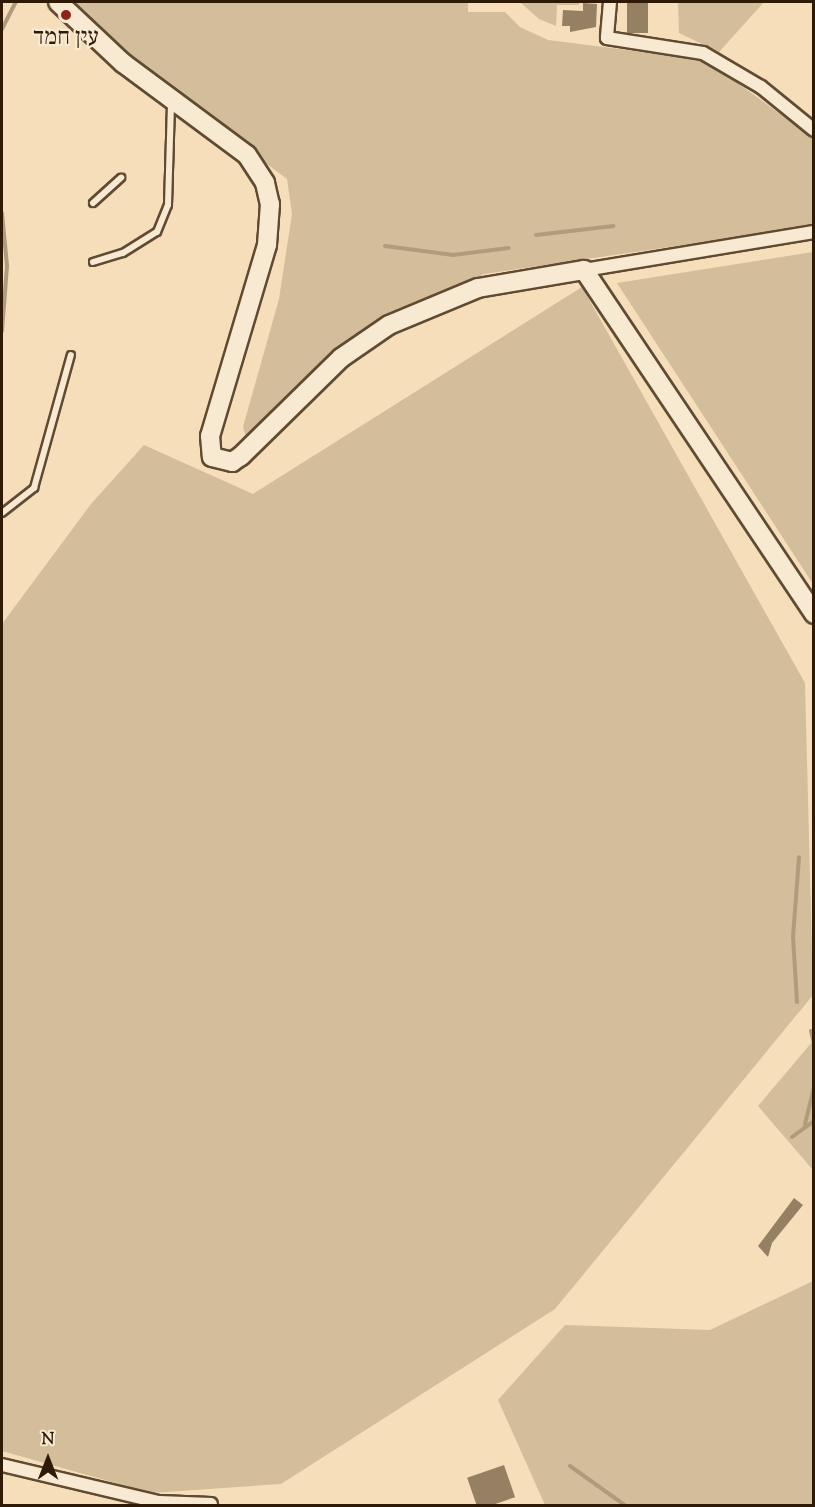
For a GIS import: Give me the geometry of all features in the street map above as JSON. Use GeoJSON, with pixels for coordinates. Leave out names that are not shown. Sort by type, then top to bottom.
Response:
{"type":"FeatureCollection","features":[{"type":"Feature","properties":{"kind":"main road"},"geometry":{"type":"LineString","coordinates":[[58,2],[171,100],[247,154],[265,183],[270,204],[262,268],[210,436],[212,457],[222,462],[241,456],[340,358],[389,325],[478,288],[584,270],[813,614]]}},
{"type":"Feature","properties":{"kind":"street"},"geometry":{"type":"LineString","coordinates":[[610,2],[607,38],[703,53],[761,87],[813,130]]}},
{"type":"Feature","properties":{"kind":"street"},"geometry":{"type":"LineString","coordinates":[[584,270],[813,232]]}},
{"type":"Feature","properties":{"kind":"street"},"geometry":{"type":"LineString","coordinates":[[2,1465],[159,1502],[211,1504]]}},
{"type":"Feature","properties":{"kind":"lane"},"geometry":{"type":"LineString","coordinates":[[93,262],[123,253],[157,232],[168,205],[171,100]]}},
{"type":"Feature","properties":{"kind":"lane"},"geometry":{"type":"LineString","coordinates":[[93,203],[121,177]]}},
{"type":"Feature","properties":{"kind":"lane"},"geometry":{"type":"LineString","coordinates":[[2,513],[34,488],[71,355]]}},
{"type":"Feature","properties":{"kind":"shaded area"},"geometry":{"type":"Polygon","coordinates":[[[69,2],[468,2],[468,12],[505,12],[520,27],[548,40],[706,60],[813,138],[813,226],[484,274],[360,337],[247,441],[243,427],[279,299],[292,214],[287,179],[130,61],[69,2]]]}},
{"type":"Feature","properties":{"kind":"shaded area"},"geometry":{"type":"Polygon","coordinates":[[[520,2],[579,2],[579,5],[557,5],[556,26],[539,19],[520,2]]]}},
{"type":"Feature","properties":{"kind":"shaded area"},"geometry":{"type":"Polygon","coordinates":[[[678,2],[764,2],[719,52],[679,33],[678,2]]]}},
{"type":"Feature","properties":{"kind":"shaded area"},"geometry":{"type":"Polygon","coordinates":[[[814,252],[813,584],[617,283],[814,252]]]}},
{"type":"Feature","properties":{"kind":"shaded area"},"geometry":{"type":"Polygon","coordinates":[[[582,287],[805,683],[813,995],[555,1309],[281,1484],[151,1493],[2,1451],[2,624],[91,504],[144,445],[253,494],[582,287]]]}},
{"type":"Feature","properties":{"kind":"shaded area"},"geometry":{"type":"Polygon","coordinates":[[[813,1041],[813,1170],[758,1106],[813,1041]]]}},
{"type":"Feature","properties":{"kind":"shaded area"},"geometry":{"type":"Polygon","coordinates":[[[813,1281],[813,1505],[545,1505],[498,1400],[565,1325],[710,1330],[813,1281]]]}},
{"type":"Feature","properties":{"kind":"building"},"geometry":{"type":"Polygon","coordinates":[[[627,2],[648,2],[648,33],[627,33],[627,2]]]}},
{"type":"Feature","properties":{"kind":"building"},"geometry":{"type":"Polygon","coordinates":[[[583,3],[597,4],[596,27],[570,32],[570,26],[562,26],[563,10],[583,11],[583,3]]]}},
{"type":"Feature","properties":{"kind":"building"},"geometry":{"type":"Polygon","coordinates":[[[794,1198],[803,1205],[772,1243],[768,1257],[758,1246],[794,1198]]]}},
{"type":"Feature","properties":{"kind":"building"},"geometry":{"type":"Polygon","coordinates":[[[504,1465],[515,1497],[489,1506],[477,1506],[467,1478],[504,1465]]]}},
{"type":"Feature","properties":{"kind":"waterway"},"geometry":{"type":"LineString","coordinates":[[2,29],[16,2]]}},
{"type":"Feature","properties":{"kind":"waterway"},"geometry":{"type":"LineString","coordinates":[[2,213],[7,266],[2,331]]}},
{"type":"Feature","properties":{"kind":"waterway"},"geometry":{"type":"LineString","coordinates":[[536,235],[613,226]]}},
{"type":"Feature","properties":{"kind":"waterway"},"geometry":{"type":"LineString","coordinates":[[385,246],[453,255],[509,248]]}},
{"type":"Feature","properties":{"kind":"waterway"},"geometry":{"type":"LineString","coordinates":[[797,1002],[793,937],[799,857]]}},
{"type":"Feature","properties":{"kind":"waterway"},"geometry":{"type":"LineString","coordinates":[[811,1031],[814,1043]]}},
{"type":"Feature","properties":{"kind":"waterway"},"geometry":{"type":"LineString","coordinates":[[805,1124],[814,1088]]}},
{"type":"Feature","properties":{"kind":"waterway"},"geometry":{"type":"LineString","coordinates":[[792,1137],[814,1121]]}},
{"type":"Feature","properties":{"kind":"waterway"},"geometry":{"type":"LineString","coordinates":[[570,1466],[626,1506]]}},
{"type":"Feature","properties":{"kind":"place","name":"עין חמד"},"geometry":{"type":"Point","coordinates":[66,15]}}]}
